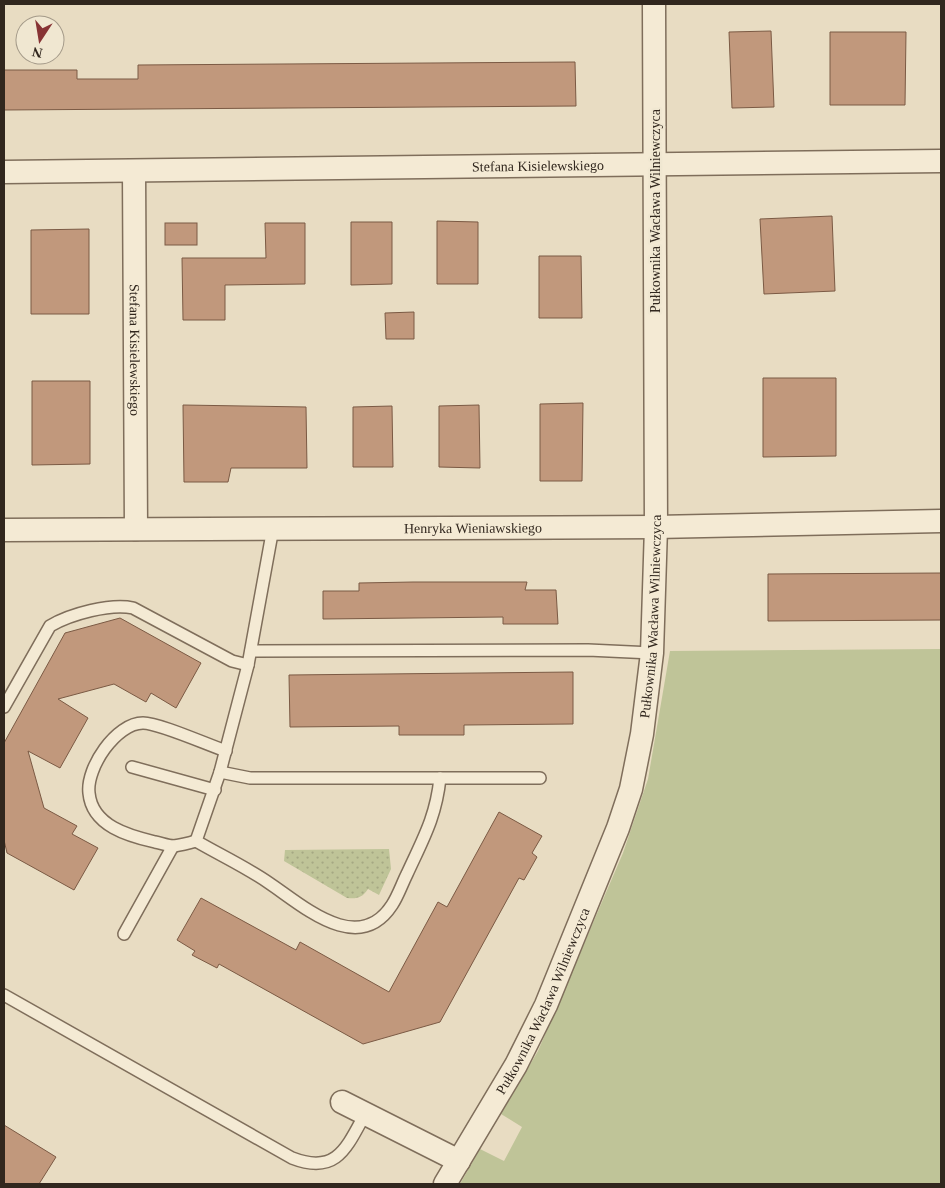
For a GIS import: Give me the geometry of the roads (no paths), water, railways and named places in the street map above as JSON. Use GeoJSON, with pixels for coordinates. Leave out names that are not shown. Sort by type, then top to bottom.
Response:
{"type":"FeatureCollection","features":[{"type":"Feature","properties":{"kind":"street","name":"Pułkownika Wacława Wilniewczyca"},"geometry":{"type":"LineString","coordinates":[[445,1184],[533,1034],[602,870],[638,760],[652,653],[656,527],[654,4]]}},
{"type":"Feature","properties":{"kind":"street","name":"Stefana Kisielewskiego"},"geometry":{"type":"LineString","coordinates":[[4,172],[655,162],[941,161]]}},
{"type":"Feature","properties":{"kind":"street","name":"Stefana Kisielewskiego"},"geometry":{"type":"LineString","coordinates":[[134,171],[136,529]]}},
{"type":"Feature","properties":{"kind":"street","name":"Henryka Wieniawskiego"},"geometry":{"type":"LineString","coordinates":[[4,530],[656,527],[941,520]]}},
{"type":"Feature","properties":{"kind":"street"},"geometry":{"type":"LineString","coordinates":[[342,1102],[459,1161]]}},
{"type":"Feature","properties":{"kind":"lane"},"geometry":{"type":"LineString","coordinates":[[196,841],[215,790],[252,651],[273,528]]}},
{"type":"Feature","properties":{"kind":"lane"},"geometry":{"type":"LineString","coordinates":[[4,707],[50,626],[61,619],[119,605],[133,608],[232,660],[248,666]]}},
{"type":"Feature","properties":{"kind":"lane"},"geometry":{"type":"LineString","coordinates":[[252,651],[598,650],[652,653]]}},
{"type":"Feature","properties":{"kind":"lane"},"geometry":{"type":"LineString","coordinates":[[226,752],[153,725],[142,723],[121,731],[108,743],[99,757],[88,793],[98,814],[109,825],[121,832],[173,846],[196,841],[266,881],[320,918],[348,927],[369,924],[378,920],[393,904],[434,815],[440,778]]}},
{"type":"Feature","properties":{"kind":"lane"},"geometry":{"type":"LineString","coordinates":[[132,767],[215,790]]}},
{"type":"Feature","properties":{"kind":"lane"},"geometry":{"type":"LineString","coordinates":[[220,772],[250,778],[540,778]]}},
{"type":"Feature","properties":{"kind":"lane"},"geometry":{"type":"LineString","coordinates":[[124,934],[173,846]]}},
{"type":"Feature","properties":{"kind":"lane"},"geometry":{"type":"LineString","coordinates":[[4,995],[274,1148],[303,1162],[328,1163],[338,1156],[347,1146],[365,1114]]}}]}
